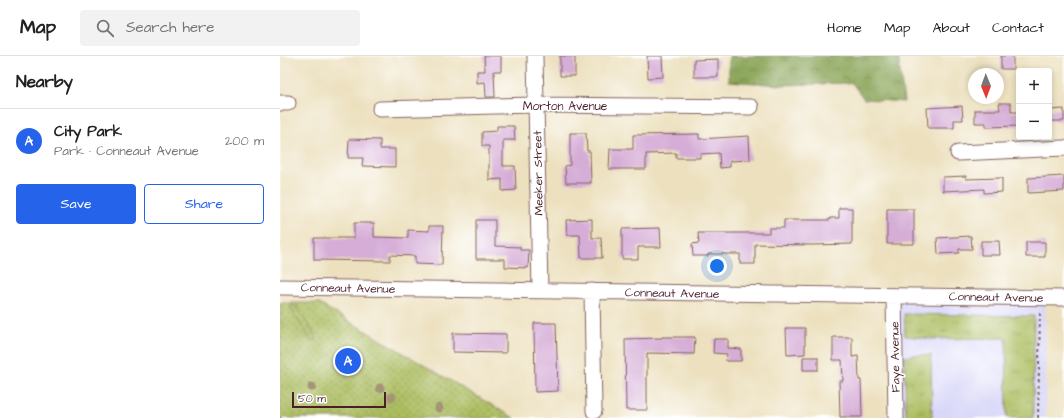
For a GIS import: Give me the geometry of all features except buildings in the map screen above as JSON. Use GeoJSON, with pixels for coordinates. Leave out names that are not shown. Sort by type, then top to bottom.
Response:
{"type":"FeatureCollection","features":[{"type":"Feature","properties":{"kind":"street","name":"Meeker Street"},"geometry":{"type":"LineString","coordinates":[[535,56],[540,290]]}},
{"type":"Feature","properties":{"kind":"street","name":"Morton Avenue"},"geometry":{"type":"LineString","coordinates":[[380,109],[537,105],[751,107]]}},
{"type":"Feature","properties":{"kind":"street"},"geometry":{"type":"LineString","coordinates":[[958,153],[1064,148]]}},
{"type":"Feature","properties":{"kind":"street","name":"Conneaut Avenue"},"geometry":{"type":"LineString","coordinates":[[280,287],[1064,298]]}},
{"type":"Feature","properties":{"kind":"street"},"geometry":{"type":"LineString","coordinates":[[592,291],[594,411]]}},
{"type":"Feature","properties":{"kind":"street","name":"Faye Avenue"},"geometry":{"type":"LineString","coordinates":[[894,296],[896,418]]}},
{"type":"Feature","properties":{"kind":"path"},"geometry":{"type":"LineString","coordinates":[[1038,418],[1040,312]]}},
{"type":"Feature","properties":{"kind":"shaded area"},"geometry":{"type":"Polygon","coordinates":[[[894,296],[1045,297],[1046,418],[896,418],[894,296]]]}},
{"type":"Feature","properties":{"kind":"green space"},"geometry":{"type":"Polygon","coordinates":[[[729,56],[898,56],[904,102],[864,99],[852,83],[780,85],[729,81],[729,56]]]}},
{"type":"Feature","properties":{"kind":"green space"},"geometry":{"type":"Polygon","coordinates":[[[280,303],[318,303],[514,418],[280,418],[280,303]]]}},
{"type":"Feature","properties":{"kind":"green space"},"geometry":{"type":"Polygon","coordinates":[[[292,305],[297,307],[316,337],[316,341],[311,340],[291,309],[292,305]]]}},
{"type":"Feature","properties":{"kind":"green space"},"geometry":{"type":"Polygon","coordinates":[[[904,314],[1034,316],[1033,418],[1007,418],[1006,338],[931,339],[905,336],[904,314]]]}},
{"type":"Feature","properties":{"kind":"green space"},"geometry":{"type":"Polygon","coordinates":[[[912,355],[931,355],[932,418],[908,418],[906,415],[904,358],[912,355]]]}},
{"type":"Feature","properties":{"kind":"place","name":"City Park"},"geometry":{"type":"Point","coordinates":[348,361]}}]}
